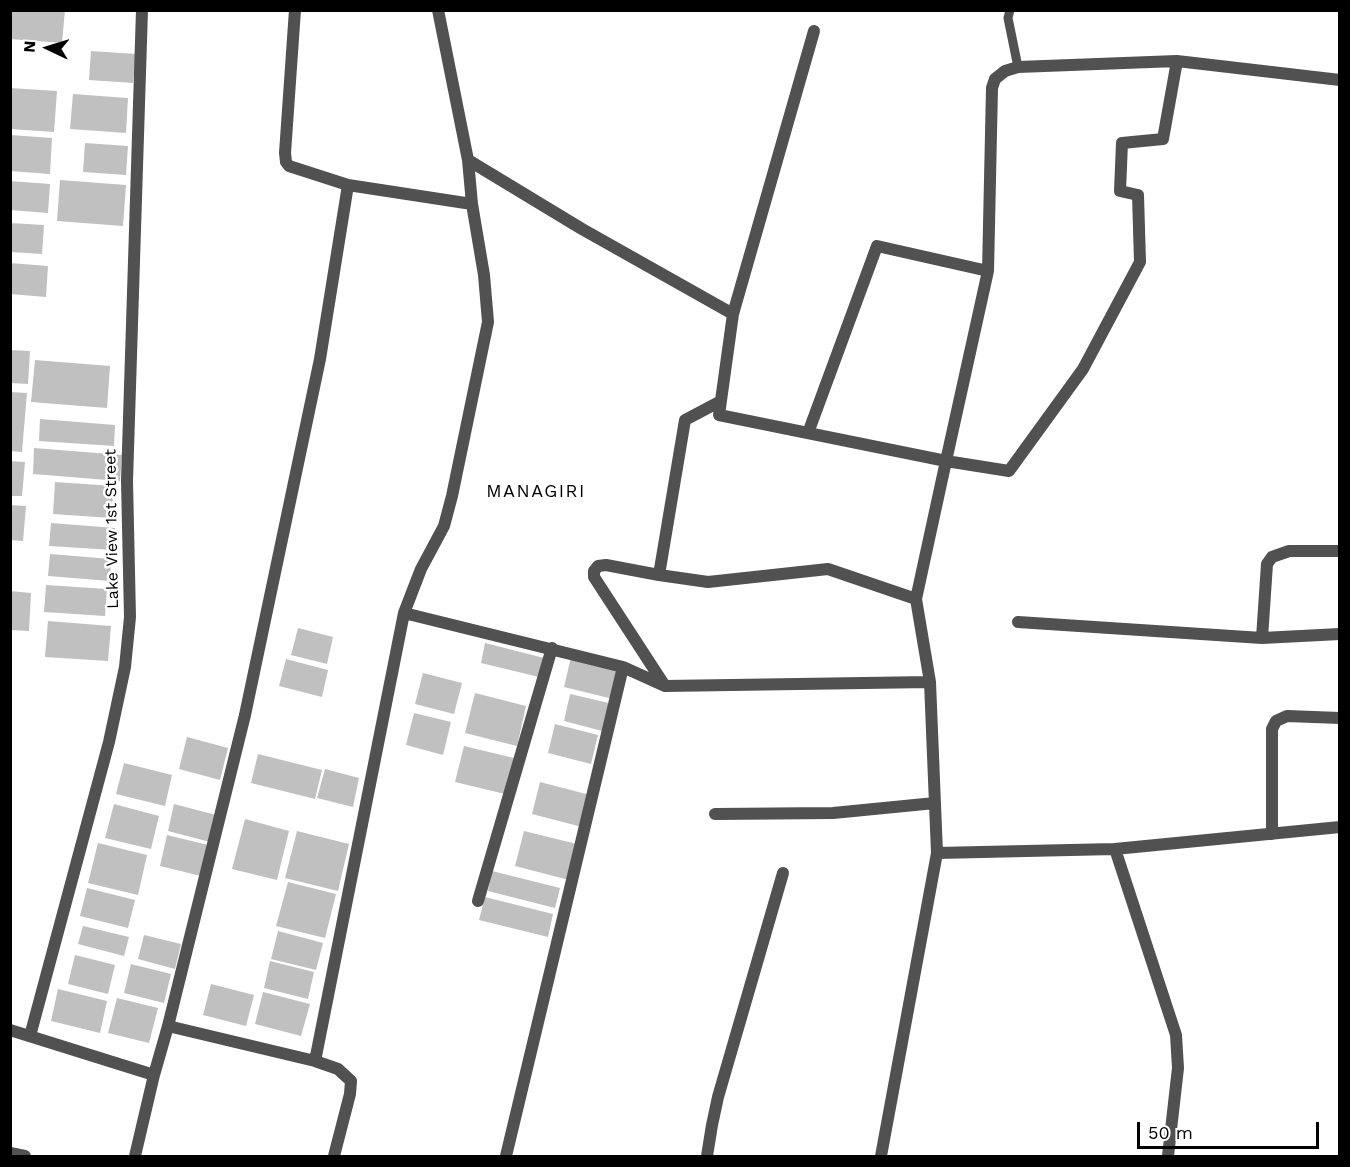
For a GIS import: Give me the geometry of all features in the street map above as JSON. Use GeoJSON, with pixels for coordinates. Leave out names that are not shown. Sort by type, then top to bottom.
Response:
{"type":"FeatureCollection","features":[{"type":"Feature","properties":{"kind":"street","name":"Lake View 1st Street"},"geometry":{"type":"LineString","coordinates":[[30,1036],[109,742],[125,667],[130,617],[127,481],[142,10]]}},
{"type":"Feature","properties":{"kind":"street"},"geometry":{"type":"LineString","coordinates":[[295,10],[286,162],[289,166],[348,185],[472,204]]}},
{"type":"Feature","properties":{"kind":"street"},"geometry":{"type":"LineString","coordinates":[[315,1061],[404,613],[421,569],[444,526],[488,322],[484,274],[472,204],[468,160],[438,10]]}},
{"type":"Feature","properties":{"kind":"street"},"geometry":{"type":"LineString","coordinates":[[814,31],[733,314],[719,415],[946,461],[1009,471],[1083,369],[1140,262],[1138,195],[1120,191],[1122,143],[1163,139],[1177,61]]}},
{"type":"Feature","properties":{"kind":"street"},"geometry":{"type":"LineString","coordinates":[[881,1156],[937,853],[930,682],[915,598],[988,271],[992,88],[995,79],[1005,71],[1018,67],[1177,61],[1340,80]]}},
{"type":"Feature","properties":{"kind":"street"},"geometry":{"type":"LineString","coordinates":[[468,160],[582,229],[733,314]]}},
{"type":"Feature","properties":{"kind":"street"},"geometry":{"type":"LineString","coordinates":[[135,1156],[245,716],[320,359],[348,185]]}},
{"type":"Feature","properties":{"kind":"street"},"geometry":{"type":"LineString","coordinates":[[808,433],[877,246],[988,271]]}},
{"type":"Feature","properties":{"kind":"street"},"geometry":{"type":"LineString","coordinates":[[659,575],[685,420],[721,401]]}},
{"type":"Feature","properties":{"kind":"street"},"geometry":{"type":"LineString","coordinates":[[1262,638],[1267,564],[1272,557],[1289,551],[1340,550]]}},
{"type":"Feature","properties":{"kind":"street"},"geometry":{"type":"LineString","coordinates":[[665,686],[594,577],[594,571],[598,566],[606,565],[708,582],[828,569],[915,598]]}},
{"type":"Feature","properties":{"kind":"street"},"geometry":{"type":"LineString","coordinates":[[404,613],[623,667],[665,686],[930,682]]}},
{"type":"Feature","properties":{"kind":"street"},"geometry":{"type":"LineString","coordinates":[[1018,622],[1262,638],[1340,634]]}},
{"type":"Feature","properties":{"kind":"street"},"geometry":{"type":"LineString","coordinates":[[478,901],[552,648]]}},
{"type":"Feature","properties":{"kind":"street"},"geometry":{"type":"LineString","coordinates":[[506,1156],[623,667]]}},
{"type":"Feature","properties":{"kind":"street"},"geometry":{"type":"LineString","coordinates":[[1272,834],[1272,729],[1276,722],[1287,716],[1340,718]]}},
{"type":"Feature","properties":{"kind":"street"},"geometry":{"type":"LineString","coordinates":[[715,814],[834,813],[935,803]]}},
{"type":"Feature","properties":{"kind":"street"},"geometry":{"type":"LineString","coordinates":[[937,853],[1115,849],[1340,827]]}},
{"type":"Feature","properties":{"kind":"street"},"geometry":{"type":"LineString","coordinates":[[1115,849],[1176,1035],[1178,1068],[1168,1156]]}},
{"type":"Feature","properties":{"kind":"street"},"geometry":{"type":"LineString","coordinates":[[707,1156],[718,1097],[783,873]]}},
{"type":"Feature","properties":{"kind":"street"},"geometry":{"type":"LineString","coordinates":[[168,1026],[315,1061],[338,1069],[351,1081],[350,1094],[334,1156]]}},
{"type":"Feature","properties":{"kind":"street"},"geometry":{"type":"LineString","coordinates":[[10,1030],[154,1075]]}},
{"type":"Feature","properties":{"kind":"street"},"geometry":{"type":"LineString","coordinates":[[10,1153],[25,1156]]}},
{"type":"Feature","properties":{"kind":"lane"},"geometry":{"type":"LineString","coordinates":[[1010,10],[1008,18],[1018,67]]}},
{"type":"Feature","properties":{"kind":"building"},"geometry":{"type":"Polygon","coordinates":[[[10,10],[65,10],[62,43],[10,39],[10,10]]]}},
{"type":"Feature","properties":{"kind":"building"},"geometry":{"type":"Polygon","coordinates":[[[91,51],[136,54],[133,83],[89,80],[91,51]]]}},
{"type":"Feature","properties":{"kind":"building"},"geometry":{"type":"Polygon","coordinates":[[[10,88],[57,91],[54,132],[10,129],[10,88]]]}},
{"type":"Feature","properties":{"kind":"building"},"geometry":{"type":"Polygon","coordinates":[[[73,94],[128,98],[126,133],[70,129],[73,94]]]}},
{"type":"Feature","properties":{"kind":"building"},"geometry":{"type":"Polygon","coordinates":[[[10,135],[52,138],[50,174],[10,171],[10,135]]]}},
{"type":"Feature","properties":{"kind":"building"},"geometry":{"type":"Polygon","coordinates":[[[85,143],[128,146],[126,175],[83,172],[85,143]]]}},
{"type":"Feature","properties":{"kind":"building"},"geometry":{"type":"Polygon","coordinates":[[[60,180],[126,185],[123,226],[57,221],[60,180]]]}},
{"type":"Feature","properties":{"kind":"building"},"geometry":{"type":"Polygon","coordinates":[[[10,181],[50,184],[48,213],[10,210],[10,181]]]}},
{"type":"Feature","properties":{"kind":"building"},"geometry":{"type":"Polygon","coordinates":[[[10,223],[44,225],[42,254],[10,252],[10,223]]]}},
{"type":"Feature","properties":{"kind":"building"},"geometry":{"type":"Polygon","coordinates":[[[10,263],[48,266],[46,297],[10,294],[10,263]]]}},
{"type":"Feature","properties":{"kind":"building"},"geometry":{"type":"Polygon","coordinates":[[[10,350],[30,351],[28,384],[10,383],[10,350]]]}},
{"type":"Feature","properties":{"kind":"building"},"geometry":{"type":"Polygon","coordinates":[[[35,360],[110,366],[107,408],[31,402],[35,360]]]}},
{"type":"Feature","properties":{"kind":"building"},"geometry":{"type":"Polygon","coordinates":[[[10,392],[27,393],[22,452],[10,451],[10,392]]]}},
{"type":"Feature","properties":{"kind":"building"},"geometry":{"type":"Polygon","coordinates":[[[40,419],[115,425],[114,446],[39,441],[40,419]]]}},
{"type":"Feature","properties":{"kind":"building"},"geometry":{"type":"Polygon","coordinates":[[[34,448],[122,455],[120,481],[33,474],[34,448]]]}},
{"type":"Feature","properties":{"kind":"building"},"geometry":{"type":"Polygon","coordinates":[[[10,461],[25,462],[22,496],[10,496],[10,461]]]}},
{"type":"Feature","properties":{"kind":"building"},"geometry":{"type":"Polygon","coordinates":[[[55,482],[114,486],[111,518],[53,514],[55,482]]]}},
{"type":"Feature","properties":{"kind":"building"},"geometry":{"type":"Polygon","coordinates":[[[10,505],[26,506],[23,541],[10,540],[10,505]]]}},
{"type":"Feature","properties":{"kind":"building"},"geometry":{"type":"Polygon","coordinates":[[[51,523],[115,528],[113,550],[49,546],[51,523]]]}},
{"type":"Feature","properties":{"kind":"building"},"geometry":{"type":"Polygon","coordinates":[[[50,554],[111,559],[110,581],[48,576],[50,554]]]}},
{"type":"Feature","properties":{"kind":"building"},"geometry":{"type":"Polygon","coordinates":[[[46,585],[107,589],[105,616],[44,612],[46,585]]]}},
{"type":"Feature","properties":{"kind":"building"},"geometry":{"type":"Polygon","coordinates":[[[10,591],[31,593],[29,631],[10,630],[10,591]]]}},
{"type":"Feature","properties":{"kind":"building"},"geometry":{"type":"Polygon","coordinates":[[[48,621],[111,626],[108,661],[45,657],[48,621]]]}},
{"type":"Feature","properties":{"kind":"building"},"geometry":{"type":"Polygon","coordinates":[[[298,628],[333,637],[327,664],[291,655],[298,628]]]}},
{"type":"Feature","properties":{"kind":"building"},"geometry":{"type":"Polygon","coordinates":[[[485,643],[544,658],[539,677],[481,663],[485,643]]]}},
{"type":"Feature","properties":{"kind":"building"},"geometry":{"type":"Polygon","coordinates":[[[571,657],[620,670],[613,699],[564,687],[571,657]]]}},
{"type":"Feature","properties":{"kind":"building"},"geometry":{"type":"Polygon","coordinates":[[[286,659],[328,670],[322,697],[279,686],[286,659]]]}},
{"type":"Feature","properties":{"kind":"building"},"geometry":{"type":"Polygon","coordinates":[[[423,673],[462,683],[454,714],[415,704],[423,673]]]}},
{"type":"Feature","properties":{"kind":"building"},"geometry":{"type":"Polygon","coordinates":[[[475,693],[526,706],[517,746],[465,733],[475,693]]]}},
{"type":"Feature","properties":{"kind":"building"},"geometry":{"type":"Polygon","coordinates":[[[570,694],[609,703],[602,731],[564,721],[570,694]]]}},
{"type":"Feature","properties":{"kind":"building"},"geometry":{"type":"Polygon","coordinates":[[[414,713],[451,722],[443,755],[406,745],[414,713]]]}},
{"type":"Feature","properties":{"kind":"building"},"geometry":{"type":"Polygon","coordinates":[[[555,724],[598,735],[591,764],[548,753],[555,724]]]}},
{"type":"Feature","properties":{"kind":"building"},"geometry":{"type":"Polygon","coordinates":[[[187,737],[228,748],[220,780],[179,769],[187,737]]]}},
{"type":"Feature","properties":{"kind":"building"},"geometry":{"type":"Polygon","coordinates":[[[464,746],[514,758],[505,794],[455,782],[464,746]]]}},
{"type":"Feature","properties":{"kind":"building"},"geometry":{"type":"Polygon","coordinates":[[[258,754],[322,770],[315,799],[251,783],[258,754]]]}},
{"type":"Feature","properties":{"kind":"building"},"geometry":{"type":"Polygon","coordinates":[[[124,763],[172,775],[165,806],[116,794],[124,763]]]}},
{"type":"Feature","properties":{"kind":"building"},"geometry":{"type":"Polygon","coordinates":[[[325,769],[359,778],[353,807],[317,798],[325,769]]]}},
{"type":"Feature","properties":{"kind":"building"},"geometry":{"type":"Polygon","coordinates":[[[540,782],[590,795],[582,827],[532,814],[540,782]]]}},
{"type":"Feature","properties":{"kind":"building"},"geometry":{"type":"Polygon","coordinates":[[[114,804],[159,816],[151,849],[105,838],[114,804]]]}},
{"type":"Feature","properties":{"kind":"building"},"geometry":{"type":"Polygon","coordinates":[[[174,804],[216,815],[210,842],[168,831],[174,804]]]}},
{"type":"Feature","properties":{"kind":"building"},"geometry":{"type":"Polygon","coordinates":[[[245,819],[289,831],[277,880],[232,869],[245,819]]]}},
{"type":"Feature","properties":{"kind":"building"},"geometry":{"type":"Polygon","coordinates":[[[297,831],[349,844],[338,891],[285,878],[297,831]]]}},
{"type":"Feature","properties":{"kind":"building"},"geometry":{"type":"Polygon","coordinates":[[[524,831],[577,844],[569,880],[515,866],[524,831]]]}},
{"type":"Feature","properties":{"kind":"building"},"geometry":{"type":"Polygon","coordinates":[[[167,835],[208,845],[201,876],[160,866],[167,835]]]}},
{"type":"Feature","properties":{"kind":"building"},"geometry":{"type":"Polygon","coordinates":[[[98,843],[147,855],[138,895],[88,883],[98,843]]]}},
{"type":"Feature","properties":{"kind":"building"},"geometry":{"type":"Polygon","coordinates":[[[492,871],[560,888],[555,908],[488,891],[492,871]]]}},
{"type":"Feature","properties":{"kind":"building"},"geometry":{"type":"Polygon","coordinates":[[[288,882],[336,894],[325,938],[276,926],[288,882]]]}},
{"type":"Feature","properties":{"kind":"building"},"geometry":{"type":"Polygon","coordinates":[[[87,888],[135,900],[128,928],[80,916],[87,888]]]}},
{"type":"Feature","properties":{"kind":"building"},"geometry":{"type":"Polygon","coordinates":[[[485,897],[553,914],[548,937],[479,920],[485,897]]]}},
{"type":"Feature","properties":{"kind":"building"},"geometry":{"type":"Polygon","coordinates":[[[83,926],[129,937],[124,956],[78,944],[83,926]]]}},
{"type":"Feature","properties":{"kind":"building"},"geometry":{"type":"Polygon","coordinates":[[[278,931],[323,943],[316,970],[271,959],[278,931]]]}},
{"type":"Feature","properties":{"kind":"building"},"geometry":{"type":"Polygon","coordinates":[[[144,935],[181,944],[175,969],[138,959],[144,935]]]}},
{"type":"Feature","properties":{"kind":"building"},"geometry":{"type":"Polygon","coordinates":[[[75,955],[115,965],[108,994],[68,984],[75,955]]]}},
{"type":"Feature","properties":{"kind":"building"},"geometry":{"type":"Polygon","coordinates":[[[270,961],[314,972],[308,999],[264,988],[270,961]]]}},
{"type":"Feature","properties":{"kind":"building"},"geometry":{"type":"Polygon","coordinates":[[[131,964],[171,974],[164,1003],[124,993],[131,964]]]}},
{"type":"Feature","properties":{"kind":"building"},"geometry":{"type":"Polygon","coordinates":[[[211,984],[254,995],[246,1026],[203,1015],[211,984]]]}},
{"type":"Feature","properties":{"kind":"building"},"geometry":{"type":"Polygon","coordinates":[[[58,989],[107,1001],[100,1033],[51,1021],[58,989]]]}},
{"type":"Feature","properties":{"kind":"building"},"geometry":{"type":"Polygon","coordinates":[[[263,992],[310,1004],[301,1036],[255,1024],[263,992]]]}},
{"type":"Feature","properties":{"kind":"building"},"geometry":{"type":"Polygon","coordinates":[[[117,998],[158,1008],[149,1043],[108,1033],[117,998]]]}},
{"type":"Feature","properties":{"kind":"district","name":"MANAGIRI"},"geometry":{"type":"Point","coordinates":[536,492]}}]}
